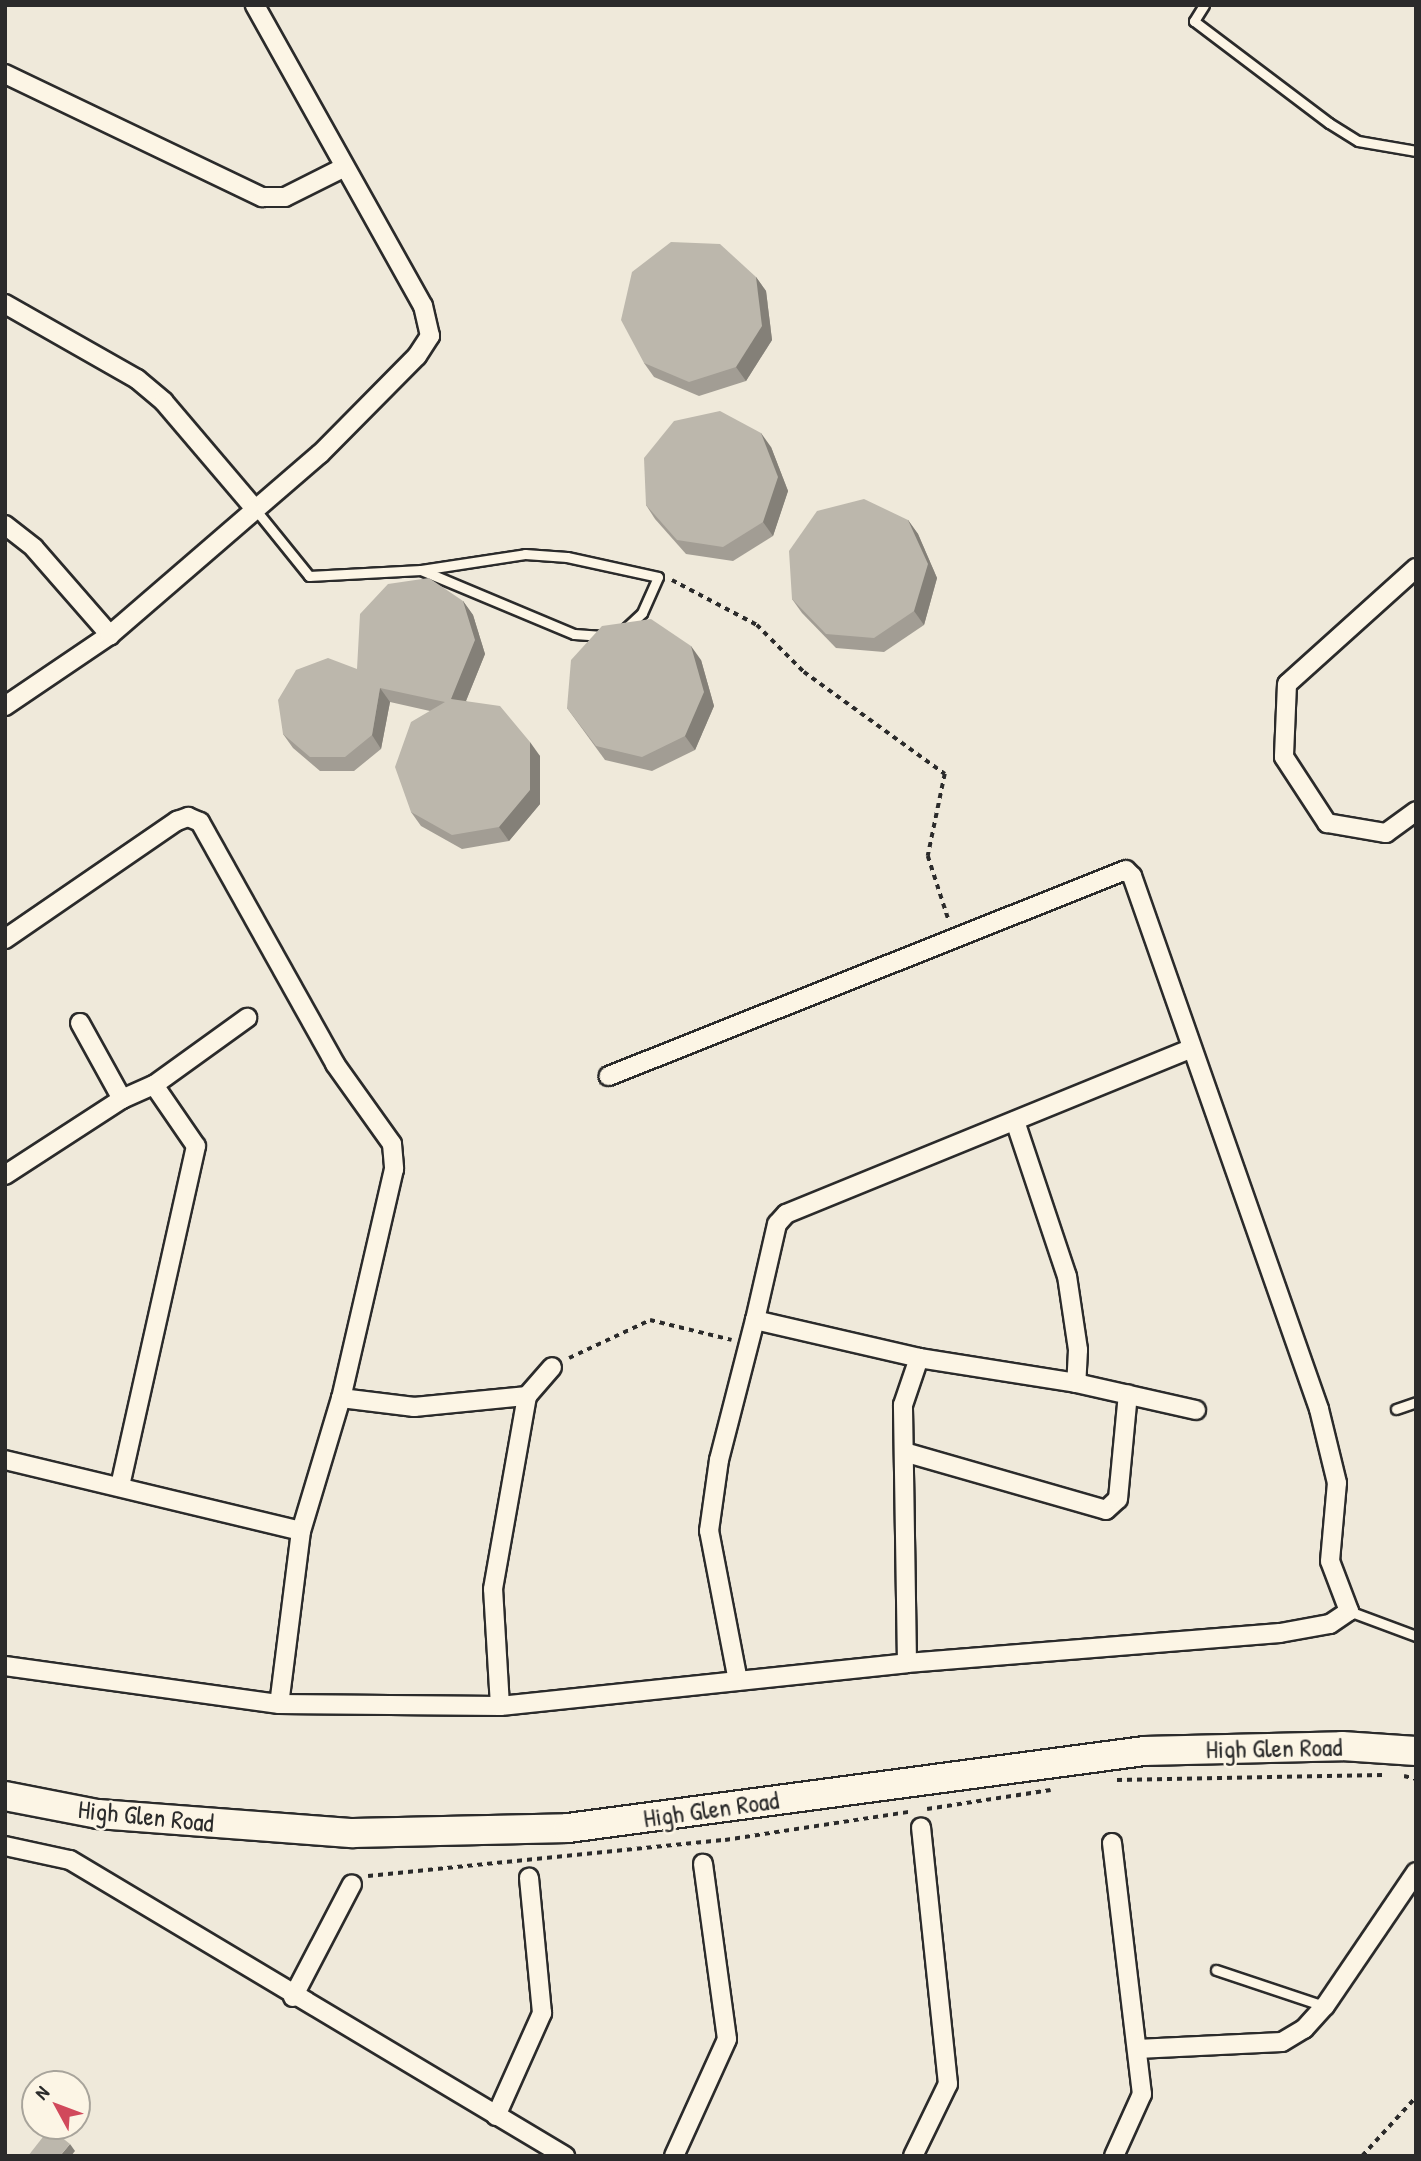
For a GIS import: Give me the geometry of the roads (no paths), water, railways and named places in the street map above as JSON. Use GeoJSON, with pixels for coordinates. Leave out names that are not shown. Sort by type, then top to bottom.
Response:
{"type":"FeatureCollection","features":[{"type":"Feature","properties":{"kind":"main road","name":"High Glen Road"},"geometry":{"type":"LineString","coordinates":[[5,1796],[98,1814],[353,1833],[568,1828],[1144,1751],[1342,1746],[1416,1751]]}},
{"type":"Feature","properties":{"kind":"street"},"geometry":{"type":"LineString","coordinates":[[5,706],[110,635],[320,454],[417,356],[430,336],[423,306],[255,5]]}},
{"type":"Feature","properties":{"kind":"street"},"geometry":{"type":"LineString","coordinates":[[5,74],[262,197],[285,197],[344,168]]}},
{"type":"Feature","properties":{"kind":"street"},"geometry":{"type":"LineString","coordinates":[[5,304],[137,379],[164,402],[255,509]]}},
{"type":"Feature","properties":{"kind":"street"},"geometry":{"type":"LineString","coordinates":[[5,525],[28,541],[110,635]]}},
{"type":"Feature","properties":{"kind":"street"},"geometry":{"type":"LineString","coordinates":[[1416,568],[1287,684],[1284,757],[1327,823],[1386,833],[1416,811]]}},
{"type":"Feature","properties":{"kind":"street"},"geometry":{"type":"LineString","coordinates":[[5,940],[177,821],[188,817],[204,825],[335,1064],[392,1144],[394,1169],[341,1398],[301,1531],[279,1704]]}},
{"type":"Feature","properties":{"kind":"street"},"geometry":{"type":"LineString","coordinates":[[5,1666],[279,1704],[500,1706],[907,1663],[1280,1633],[1330,1624],[1349,1611],[1331,1561],[1337,1483],[1319,1409],[1190,1049],[1132,876],[1126,870],[609,1076]]}},
{"type":"Feature","properties":{"kind":"street"},"geometry":{"type":"LineString","coordinates":[[5,1175],[122,1099],[154,1085],[247,1018]]}},
{"type":"Feature","properties":{"kind":"street"},"geometry":{"type":"LineString","coordinates":[[80,1023],[122,1099]]}},
{"type":"Feature","properties":{"kind":"street"},"geometry":{"type":"LineString","coordinates":[[738,1681],[709,1531],[719,1460],[750,1345],[777,1224],[786,1213],[1190,1049]]}},
{"type":"Feature","properties":{"kind":"street"},"geometry":{"type":"LineString","coordinates":[[120,1487],[195,1155],[192,1135],[154,1085]]}},
{"type":"Feature","properties":{"kind":"street"},"geometry":{"type":"LineString","coordinates":[[1015,1121],[1067,1276],[1078,1350],[1076,1383]]}},
{"type":"Feature","properties":{"kind":"street"},"geometry":{"type":"LineString","coordinates":[[755,1320],[919,1358],[1076,1383],[1196,1410]]}},
{"type":"Feature","properties":{"kind":"street"},"geometry":{"type":"LineString","coordinates":[[907,1663],[905,1388],[919,1358]]}},
{"type":"Feature","properties":{"kind":"street"},"geometry":{"type":"LineString","coordinates":[[500,1706],[493,1589],[527,1396],[552,1367]]}},
{"type":"Feature","properties":{"kind":"street"},"geometry":{"type":"LineString","coordinates":[[904,1452],[1106,1510],[1113,1508],[1118,1499],[1128,1394]]}},
{"type":"Feature","properties":{"kind":"street"},"geometry":{"type":"LineString","coordinates":[[341,1398],[414,1407],[527,1396]]}},
{"type":"Feature","properties":{"kind":"street"},"geometry":{"type":"LineString","coordinates":[[5,1460],[301,1531]]}},
{"type":"Feature","properties":{"kind":"street"},"geometry":{"type":"LineString","coordinates":[[913,2156],[948,2084],[921,1827]]}},
{"type":"Feature","properties":{"kind":"street"},"geometry":{"type":"LineString","coordinates":[[1112,1843],[1142,2094],[1114,2156]]}},
{"type":"Feature","properties":{"kind":"street"},"geometry":{"type":"LineString","coordinates":[[5,1846],[70,1860],[293,1997],[565,2156]]}},
{"type":"Feature","properties":{"kind":"street"},"geometry":{"type":"LineString","coordinates":[[674,2156],[727,2039],[703,1864]]}},
{"type":"Feature","properties":{"kind":"street"},"geometry":{"type":"LineString","coordinates":[[1137,2049],[1282,2042],[1304,2029],[1325,2006],[1416,1872]]}},
{"type":"Feature","properties":{"kind":"street"},"geometry":{"type":"LineString","coordinates":[[496,2116],[542,2013],[529,1878]]}},
{"type":"Feature","properties":{"kind":"street"},"geometry":{"type":"LineString","coordinates":[[293,1997],[352,1884]]}},
{"type":"Feature","properties":{"kind":"lane"},"geometry":{"type":"LineString","coordinates":[[1204,5],[1194,21],[1329,123],[1358,141],[1416,151]]}},
{"type":"Feature","properties":{"kind":"lane"},"geometry":{"type":"LineString","coordinates":[[255,509],[309,576],[421,570],[525,554],[567,557],[658,577],[642,614],[626,629],[598,637],[562,629],[421,570]]}},
{"type":"Feature","properties":{"kind":"lane"},"geometry":{"type":"LineString","coordinates":[[1396,1409],[1416,1402]]}},
{"type":"Feature","properties":{"kind":"lane"},"geometry":{"type":"LineString","coordinates":[[1349,1611],[1416,1636]]}},
{"type":"Feature","properties":{"kind":"lane"},"geometry":{"type":"LineString","coordinates":[[1216,1970],[1325,2006]]}}]}
